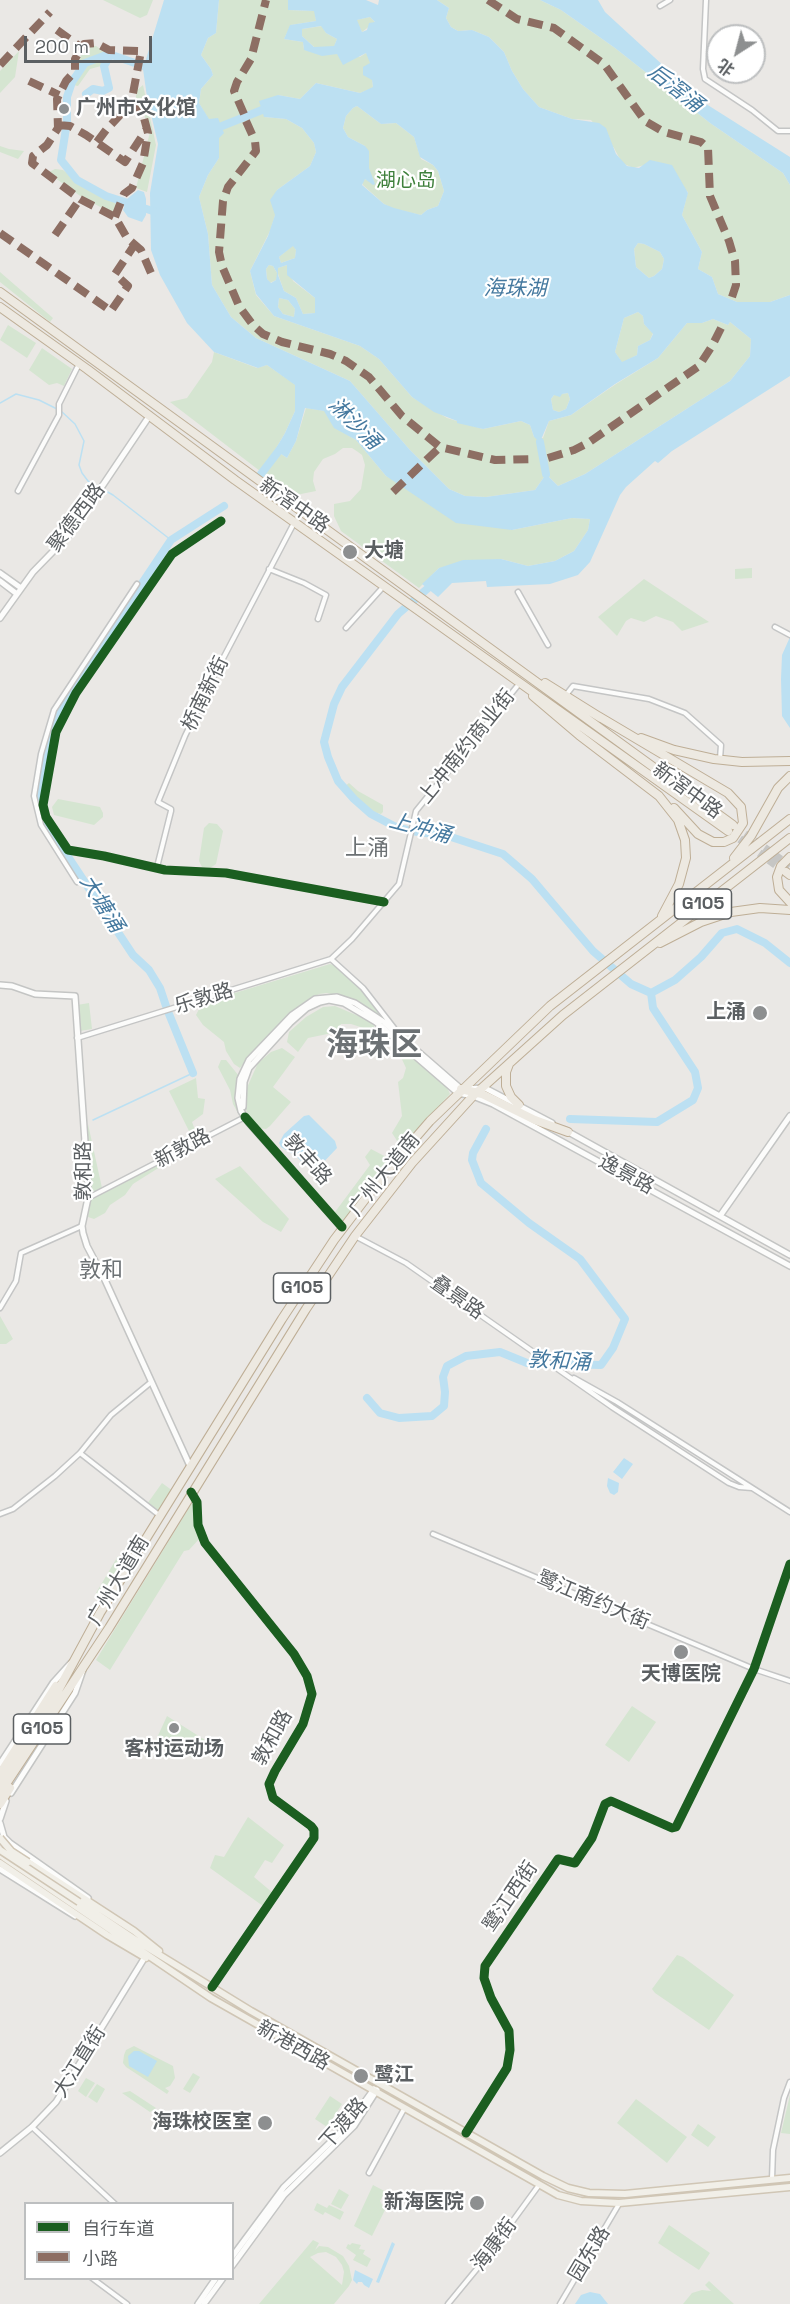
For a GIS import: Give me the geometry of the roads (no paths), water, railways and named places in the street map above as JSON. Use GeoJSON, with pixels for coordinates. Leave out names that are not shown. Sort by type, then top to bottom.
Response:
{"type":"FeatureCollection","features":[{"type":"Feature","properties":{"kind":"highway"},"geometry":{"type":"LineString","coordinates":[[0,287],[22,308]]}},
{"type":"Feature","properties":{"kind":"highway","name":"新滘中路"},"geometry":{"type":"LineString","coordinates":[[0,292],[732,826],[510,674],[295,522],[0,308]]}},
{"type":"Feature","properties":{"kind":"highway"},"geometry":{"type":"LineString","coordinates":[[510,674],[579,735],[675,809],[698,834],[708,841],[720,843],[729,840],[741,828],[743,819],[741,807],[728,793],[566,695],[525,673]]}},
{"type":"Feature","properties":{"kind":"highway"},"geometry":{"type":"LineString","coordinates":[[598,716],[659,746],[690,754],[742,762],[790,761]]}},
{"type":"Feature","properties":{"kind":"highway"},"geometry":{"type":"LineString","coordinates":[[725,870],[752,836],[781,784],[790,776]]}},
{"type":"Feature","properties":{"kind":"highway"},"geometry":{"type":"LineString","coordinates":[[650,788],[666,803],[678,820],[686,849],[679,884],[660,919]]}},
{"type":"Feature","properties":{"kind":"highway","name":"广州大道南"},"geometry":{"type":"LineString","coordinates":[[0,1784],[53,1700],[90,1630],[159,1515],[302,1287],[342,1227],[385,1173],[429,1121],[543,1012],[790,819]]}},
{"type":"Feature","properties":{"kind":"highway","name":"广州大道南"},"geometry":{"type":"LineString","coordinates":[[0,1793],[84,1666],[306,1309],[355,1236],[392,1187],[475,1091],[604,982],[788,840]]}},
{"type":"Feature","properties":{"kind":"highway"},"geometry":{"type":"LineString","coordinates":[[790,857],[781,866],[777,877],[779,890],[790,902]]}},
{"type":"Feature","properties":{"kind":"highway"},"geometry":{"type":"LineString","coordinates":[[643,952],[694,924],[723,914],[760,908],[790,910]]}},
{"type":"Feature","properties":{"kind":"highway"},"geometry":{"type":"LineString","coordinates":[[509,1064],[506,1072],[506,1086],[518,1109]]}},
{"type":"Feature","properties":{"kind":"highway"},"geometry":{"type":"LineString","coordinates":[[474,1077],[475,1091]]}},
{"type":"Feature","properties":{"kind":"highway"},"geometry":{"type":"LineString","coordinates":[[457,1113],[461,1103],[460,1092],[475,1091],[518,1109],[542,1123],[568,1132]]}},
{"type":"Feature","properties":{"kind":"highway"},"geometry":{"type":"LineString","coordinates":[[429,1121],[438,1121],[441,1125],[440,1131]]}},
{"type":"Feature","properties":{"kind":"highway"},"geometry":{"type":"LineString","coordinates":[[0,1774],[75,1660]]}},
{"type":"Feature","properties":{"kind":"highway"},"geometry":{"type":"LineString","coordinates":[[0,1804],[73,1689],[84,1666]]}},
{"type":"Feature","properties":{"kind":"main road"},"geometry":{"type":"LineString","coordinates":[[2,1840],[11,1851],[143,1938],[169,1960]]}},
{"type":"Feature","properties":{"kind":"main road","name":"新港西路"},"geometry":{"type":"LineString","coordinates":[[0,1852],[163,1966],[240,2015],[384,2098],[564,2197],[590,2202],[619,2203],[790,2187]]}},
{"type":"Feature","properties":{"kind":"main road"},"geometry":{"type":"LineString","coordinates":[[0,1863],[85,1920],[163,1966]]}},
{"type":"Feature","properties":{"kind":"main road","name":"新港西路"},"geometry":{"type":"LineString","coordinates":[[77,1904],[212,1987],[466,2133],[568,2188],[589,2193],[616,2194],[790,2178]]}},
{"type":"Feature","properties":{"kind":"main road"},"geometry":{"type":"LineString","coordinates":[[353,2079],[358,2071]]}},
{"type":"Feature","properties":{"kind":"street"},"geometry":{"type":"LineString","coordinates":[[660,6],[670,0]]}},
{"type":"Feature","properties":{"kind":"street"},"geometry":{"type":"LineString","coordinates":[[705,0],[703,69],[705,80],[752,110],[778,131],[790,131]]}},
{"type":"Feature","properties":{"kind":"street"},"geometry":{"type":"LineString","coordinates":[[18,491],[59,413],[59,407],[79,364]]}},
{"type":"Feature","properties":{"kind":"street","name":"聚德西路"},"geometry":{"type":"LineString","coordinates":[[0,618],[33,572],[70,534],[150,415]]}},
{"type":"Feature","properties":{"kind":"street"},"geometry":{"type":"LineString","coordinates":[[221,521],[172,554],[76,693],[56,732],[42,804],[46,816],[68,850],[165,870],[226,873],[384,902]]}},
{"type":"Feature","properties":{"kind":"street","name":"桥南新街"},"geometry":{"type":"LineString","coordinates":[[157,867],[171,811],[158,802],[200,706],[295,522]]}},
{"type":"Feature","properties":{"kind":"street"},"geometry":{"type":"LineString","coordinates":[[269,569],[326,595],[318,619]]}},
{"type":"Feature","properties":{"kind":"street"},"geometry":{"type":"LineString","coordinates":[[0,573],[19,591]]}},
{"type":"Feature","properties":{"kind":"street"},"geometry":{"type":"LineString","coordinates":[[0,581],[19,591]]}},
{"type":"Feature","properties":{"kind":"street"},"geometry":{"type":"LineString","coordinates":[[77,882],[41,825],[34,796],[40,754],[54,710],[136,584]]}},
{"type":"Feature","properties":{"kind":"street"},"geometry":{"type":"LineString","coordinates":[[346,628],[385,585]]}},
{"type":"Feature","properties":{"kind":"street"},"geometry":{"type":"LineString","coordinates":[[518,592],[548,645]]}},
{"type":"Feature","properties":{"kind":"street"},"geometry":{"type":"LineString","coordinates":[[775,627],[788,634]]}},
{"type":"Feature","properties":{"kind":"street","name":"上冲南约商业街"},"geometry":{"type":"LineString","coordinates":[[384,902],[399,884],[416,810],[519,683]]}},
{"type":"Feature","properties":{"kind":"street"},"geometry":{"type":"LineString","coordinates":[[566,695],[573,686],[649,699],[685,713],[721,745],[720,759]]}},
{"type":"Feature","properties":{"kind":"street"},"geometry":{"type":"LineString","coordinates":[[384,902],[331,959],[363,988],[400,1036]]}},
{"type":"Feature","properties":{"kind":"street","name":"乐敦路"},"geometry":{"type":"LineString","coordinates":[[76,1038],[331,959]]}},
{"type":"Feature","properties":{"kind":"street","name":"敦和路"},"geometry":{"type":"LineString","coordinates":[[0,985],[12,986],[35,994],[75,996],[76,1038],[86,1136],[88,1198],[82,1226],[87,1246],[105,1280],[150,1383],[190,1466]]}},
{"type":"Feature","properties":{"kind":"street","name":"敦丰路"},"geometry":{"type":"LineString","coordinates":[[342,1227],[245,1117],[239,1106],[238,1087],[245,1066],[292,1015],[308,1002],[323,996],[345,999],[374,1014],[460,1092]]}},
{"type":"Feature","properties":{"kind":"street"},"geometry":{"type":"LineString","coordinates":[[245,1117],[242,1091],[249,1068],[297,1016],[311,1006],[324,1001],[344,1003],[366,1014],[460,1092]]}},
{"type":"Feature","properties":{"kind":"street","name":"逸景路"},"geometry":{"type":"LineString","coordinates":[[475,1091],[507,1111],[790,1266]]}},
{"type":"Feature","properties":{"kind":"street","name":"逸景路"},"geometry":{"type":"LineString","coordinates":[[518,1109],[530,1111],[790,1255]]}},
{"type":"Feature","properties":{"kind":"street"},"geometry":{"type":"LineString","coordinates":[[720,1216],[790,1116]]}},
{"type":"Feature","properties":{"kind":"street","name":"新敦路"},"geometry":{"type":"LineString","coordinates":[[88,1198],[245,1117]]}},
{"type":"Feature","properties":{"kind":"street"},"geometry":{"type":"LineString","coordinates":[[723,1228],[728,1220]]}},
{"type":"Feature","properties":{"kind":"street"},"geometry":{"type":"LineString","coordinates":[[0,1308],[16,1281],[21,1253],[82,1226]]}},
{"type":"Feature","properties":{"kind":"street","name":"叠景路"},"geometry":{"type":"LineString","coordinates":[[355,1236],[406,1263],[534,1353],[729,1483],[752,1488]]}},
{"type":"Feature","properties":{"kind":"street","name":"叠景路"},"geometry":{"type":"LineString","coordinates":[[555,1367],[617,1402],[790,1512]]}},
{"type":"Feature","properties":{"kind":"street"},"geometry":{"type":"LineString","coordinates":[[0,1514],[13,1509],[28,1498],[80,1453],[111,1415],[150,1383]]}},
{"type":"Feature","properties":{"kind":"street"},"geometry":{"type":"LineString","coordinates":[[80,1453],[159,1515]]}},
{"type":"Feature","properties":{"kind":"street","name":"敦和路"},"geometry":{"type":"LineString","coordinates":[[191,1492],[197,1502],[198,1525],[205,1542],[300,1662],[311,1684],[312,1694],[303,1724],[269,1784],[273,1798],[311,1826],[314,1830],[314,1838],[212,1987]]}},
{"type":"Feature","properties":{"kind":"street","name":"鹭江南约大街"},"geometry":{"type":"LineString","coordinates":[[433,1534],[754,1669],[790,1681]]}},
{"type":"Feature","properties":{"kind":"street","name":"鹭江西街"},"geometry":{"type":"LineString","coordinates":[[466,2133],[507,2068],[510,2050],[509,2031],[491,1998],[484,1978],[485,1966],[558,1859],[575,1863],[592,1838],[605,1804],[611,1801],[672,1828],[676,1827],[754,1669],[790,1564]]}},
{"type":"Feature","properties":{"kind":"street"},"geometry":{"type":"LineString","coordinates":[[0,1764],[53,1683],[75,1660]]}},
{"type":"Feature","properties":{"kind":"street"},"geometry":{"type":"LineString","coordinates":[[0,1852],[2,1840],[0,1821],[4,1804],[75,1692],[84,1666]]}},
{"type":"Feature","properties":{"kind":"street"},"geometry":{"type":"LineString","coordinates":[[2,1840],[71,1885],[98,1907]]}},
{"type":"Feature","properties":{"kind":"street"},"geometry":{"type":"LineString","coordinates":[[0,1869],[57,1906],[85,1920]]}},
{"type":"Feature","properties":{"kind":"street","name":"大江直街"},"geometry":{"type":"LineString","coordinates":[[0,2153],[32,2127],[62,2093],[145,1957]]}},
{"type":"Feature","properties":{"kind":"street"},"geometry":{"type":"LineString","coordinates":[[772,2180],[773,2150],[784,2098],[790,2082]]}},
{"type":"Feature","properties":{"kind":"street","name":"下渡路"},"geometry":{"type":"LineString","coordinates":[[274,2203],[288,2183],[348,2125],[379,2083]]}},
{"type":"Feature","properties":{"kind":"street"},"geometry":{"type":"LineString","coordinates":[[384,2098],[389,2089]]}},
{"type":"Feature","properties":{"kind":"street"},"geometry":{"type":"LineString","coordinates":[[369,2173],[404,2109]]}},
{"type":"Feature","properties":{"kind":"street"},"geometry":{"type":"LineString","coordinates":[[32,2127],[113,2202]]}},
{"type":"Feature","properties":{"kind":"street","name":"海康街"},"geometry":{"type":"LineString","coordinates":[[448,2304],[485,2259],[539,2185]]}},
{"type":"Feature","properties":{"kind":"street"},"geometry":{"type":"LineString","coordinates":[[564,2197],[568,2188]]}},
{"type":"Feature","properties":{"kind":"street"},"geometry":{"type":"LineString","coordinates":[[674,2190],[675,2199]]}},
{"type":"Feature","properties":{"kind":"street"},"geometry":{"type":"LineString","coordinates":[[234,2254],[274,2203]]}},
{"type":"Feature","properties":{"kind":"street"},"geometry":{"type":"LineString","coordinates":[[234,2262],[274,2203]]}},
{"type":"Feature","properties":{"kind":"street","name":"园东路"},"geometry":{"type":"LineString","coordinates":[[560,2304],[619,2203]]}},
{"type":"Feature","properties":{"kind":"street"},"geometry":{"type":"LineString","coordinates":[[95,2280],[127,2304]]}},
{"type":"Feature","properties":{"kind":"street"},"geometry":{"type":"LineString","coordinates":[[198,2304],[215,2280]]}},
{"type":"Feature","properties":{"kind":"street"},"geometry":{"type":"LineString","coordinates":[[204,2304],[222,2280]]}},
{"type":"Feature","properties":{"kind":"water","name":"海珠湖"},"geometry":{"type":"Polygon","coordinates":[[[164,0],[219,0],[216,33],[208,38],[201,55],[213,75],[201,89],[199,103],[209,119],[218,118],[224,133],[219,138],[219,158],[208,175],[199,197],[208,234],[212,285],[231,317],[256,338],[350,381],[410,450],[449,489],[465,496],[486,497],[535,490],[546,474],[558,486],[585,474],[730,381],[750,356],[751,339],[730,322],[728,325],[713,319],[702,323],[687,323],[658,358],[615,384],[571,415],[549,421],[540,442],[534,437],[530,425],[521,421],[483,429],[457,423],[457,421],[434,412],[412,397],[379,359],[360,346],[274,316],[256,294],[250,271],[268,236],[275,215],[270,200],[277,190],[310,166],[316,152],[314,143],[302,128],[286,119],[264,117],[259,101],[278,95],[300,99],[316,83],[360,93],[373,87],[372,80],[363,75],[363,67],[370,63],[366,53],[343,65],[337,54],[322,56],[304,50],[303,42],[284,39],[290,25],[316,21],[314,11],[288,10],[288,0],[366,0],[378,5],[379,0],[437,0],[449,8],[446,18],[451,27],[458,31],[472,30],[489,37],[504,52],[523,89],[539,107],[572,119],[599,123],[606,128],[616,154],[627,166],[639,168],[650,160],[672,165],[688,193],[682,215],[702,252],[698,269],[712,277],[718,294],[737,302],[770,302],[790,295],[790,376],[672,451],[658,463],[655,461],[626,487],[620,495],[590,562],[578,575],[550,584],[487,587],[486,581],[452,583],[438,597],[422,584],[439,568],[463,560],[501,559],[528,566],[555,561],[574,551],[588,530],[590,519],[572,518],[512,530],[456,523],[386,476],[356,440],[334,428],[324,411],[305,408],[296,441],[287,458],[275,450],[295,411],[295,385],[267,365],[258,368],[214,352],[187,323],[160,275],[151,250],[150,193],[158,144],[143,69],[164,0]],[[370,17],[357,20],[362,32],[367,30],[369,23],[375,22],[370,17]],[[321,26],[302,29],[302,36],[314,47],[334,46],[337,39],[326,33],[321,26]],[[357,106],[346,116],[343,128],[348,137],[365,146],[369,151],[369,168],[375,184],[365,179],[362,185],[384,204],[394,208],[421,215],[438,206],[444,191],[438,171],[420,157],[414,137],[396,123],[381,124],[357,106]],[[638,243],[634,249],[636,267],[649,278],[662,269],[664,259],[660,252],[638,243]],[[293,246],[279,257],[281,263],[295,258],[296,250],[293,246]],[[269,265],[266,269],[267,279],[271,283],[276,280],[277,273],[273,266],[269,265]],[[287,265],[278,268],[284,291],[296,298],[303,314],[315,313],[315,298],[287,275],[287,265]],[[279,298],[278,307],[283,314],[294,317],[295,309],[288,300],[279,298]],[[638,312],[624,318],[615,352],[622,362],[637,355],[638,346],[650,340],[653,334],[644,324],[643,316],[638,312]],[[568,393],[560,397],[554,395],[551,399],[553,410],[559,412],[566,409],[570,399],[568,393]]]}},
{"type":"Feature","properties":{"kind":"water","name":"后滘涌"},"geometry":{"type":"Polygon","coordinates":[[[540,0],[598,0],[605,12],[703,102],[790,157],[790,185],[783,173],[710,123],[615,48],[561,10],[540,0]]]}},
{"type":"Feature","properties":{"kind":"water"},"geometry":{"type":"Polygon","coordinates":[[[138,190],[144,192],[146,199],[146,215],[142,222],[128,217],[123,210],[127,199],[138,190]]]}},
{"type":"Feature","properties":{"kind":"water"},"geometry":{"type":"Polygon","coordinates":[[[790,637],[790,728],[782,716],[781,679],[782,655],[790,637]]]}},
{"type":"Feature","properties":{"kind":"water"},"geometry":{"type":"Polygon","coordinates":[[[309,1115],[335,1141],[337,1148],[319,1167],[302,1162],[281,1147],[279,1143],[284,1134],[304,1116],[309,1115]]]}},
{"type":"Feature","properties":{"kind":"water"},"geometry":{"type":"Polygon","coordinates":[[[624,1458],[633,1464],[622,1479],[613,1472],[624,1458]]]}},
{"type":"Feature","properties":{"kind":"water"},"geometry":{"type":"Polygon","coordinates":[[[608,1478],[619,1483],[618,1492],[614,1495],[610,1493],[607,1486],[608,1478]]]}},
{"type":"Feature","properties":{"kind":"water"},"geometry":{"type":"Polygon","coordinates":[[[134,2051],[139,2051],[157,2061],[148,2077],[129,2066],[128,2056],[134,2051]]]}},
{"type":"Feature","properties":{"kind":"water"},"geometry":{"type":"Polygon","coordinates":[[[392,2242],[395,2244],[379,2283],[376,2282],[392,2242]]]}},
{"type":"Feature","properties":{"kind":"water"},"geometry":{"type":"Polygon","coordinates":[[[355,2270],[373,2279],[369,2288],[362,2282],[357,2284],[353,2280],[355,2270]]]}},
{"type":"Feature","properties":{"kind":"water"},"geometry":{"type":"Polygon","coordinates":[[[590,2292],[600,2294],[608,2304],[575,2304],[581,2295],[590,2292]]]}},
{"type":"Feature","properties":{"kind":"waterway"},"geometry":{"type":"LineString","coordinates":[[152,69],[109,54],[85,63],[72,82],[67,97],[67,122],[61,160],[77,180],[106,196],[159,213]]}},
{"type":"Feature","properties":{"kind":"waterway"},"geometry":{"type":"LineString","coordinates":[[86,94],[93,89],[103,91],[109,88],[104,66],[111,54]]}},
{"type":"Feature","properties":{"kind":"waterway"},"geometry":{"type":"LineString","coordinates":[[222,126],[262,110]]}},
{"type":"Feature","properties":{"kind":"waterway"},"geometry":{"type":"LineString","coordinates":[[0,403],[16,394],[39,400],[57,409]]}},
{"type":"Feature","properties":{"kind":"waterway"},"geometry":{"type":"LineString","coordinates":[[61,411],[75,424],[84,441],[79,465],[82,473],[88,481],[97,486]]}},
{"type":"Feature","properties":{"kind":"waterway"},"geometry":{"type":"LineString","coordinates":[[540,442],[546,474]]}},
{"type":"Feature","properties":{"kind":"waterway","name":"大塘涌"},"geometry":{"type":"LineString","coordinates":[[261,474],[284,444]]}},
{"type":"Feature","properties":{"kind":"waterway"},"geometry":{"type":"LineString","coordinates":[[104,490],[171,540]]}},
{"type":"Feature","properties":{"kind":"waterway","name":"大塘涌"},"geometry":{"type":"LineString","coordinates":[[166,1006],[160,988],[149,970],[133,955],[45,822],[39,806],[52,732],[58,712],[72,688],[171,540],[224,506]]}},
{"type":"Feature","properties":{"kind":"waterway","name":"上冲涌"},"geometry":{"type":"LineString","coordinates":[[434,583],[398,614],[342,687],[334,704],[324,742],[338,781],[354,799],[371,814],[394,826],[411,831],[448,836],[503,854],[532,879],[593,951],[631,984],[651,993],[675,980],[701,957],[722,933],[737,929],[765,943],[790,963]]}},
{"type":"Feature","properties":{"kind":"waterway","name":"敦和涌"},"geometry":{"type":"LineString","coordinates":[[570,1119],[657,1122],[693,1100],[698,1088],[695,1072],[653,1008],[651,993]]}},
{"type":"Feature","properties":{"kind":"waterway","name":"大塘涌"},"geometry":{"type":"LineString","coordinates":[[169,1014],[193,1073]]}},
{"type":"Feature","properties":{"kind":"waterway"},"geometry":{"type":"LineString","coordinates":[[93,1120],[193,1073]]}},
{"type":"Feature","properties":{"kind":"waterway","name":"敦和涌"},"geometry":{"type":"LineString","coordinates":[[367,1398],[380,1413],[399,1418],[432,1416],[444,1406],[443,1377],[447,1366],[466,1356],[500,1352],[527,1363],[601,1365],[613,1348],[625,1319],[580,1259],[529,1223],[481,1183],[472,1160],[473,1153],[486,1129]]}},
{"type":"Feature","properties":{"kind":"tunnel"},"geometry":{"type":"LineString","coordinates":[[735,827],[790,866]]}},
{"type":"Feature","properties":{"kind":"tunnel"},"geometry":{"type":"LineString","coordinates":[[730,832],[783,870]]}},
{"type":"Feature","properties":{"kind":"place","name":"广州市文化馆"},"geometry":{"type":"Point","coordinates":[64,109]}},
{"type":"Feature","properties":{"kind":"place","name":"大塘"},"geometry":{"type":"Point","coordinates":[350,552]}},
{"type":"Feature","properties":{"kind":"place","name":"上涌"},"geometry":{"type":"Point","coordinates":[760,1013]}},
{"type":"Feature","properties":{"kind":"place","name":"天博医院"},"geometry":{"type":"Point","coordinates":[681,1652]}},
{"type":"Feature","properties":{"kind":"place","name":"客村运动场"},"geometry":{"type":"Point","coordinates":[174,1728]}},
{"type":"Feature","properties":{"kind":"place","name":"鹭江"},"geometry":{"type":"Point","coordinates":[361,2076]}},
{"type":"Feature","properties":{"kind":"place","name":"海珠校医室"},"geometry":{"type":"Point","coordinates":[265,2123]}},
{"type":"Feature","properties":{"kind":"place","name":"新海医院"},"geometry":{"type":"Point","coordinates":[477,2203]}},
{"type":"Feature","properties":{"kind":"district","name":"上涌"},"geometry":{"type":"Point","coordinates":[367,849]}},
{"type":"Feature","properties":{"kind":"district","name":"海珠区"},"geometry":{"type":"Point","coordinates":[374,1046]}},
{"type":"Feature","properties":{"kind":"district","name":"敦和"},"geometry":{"type":"Point","coordinates":[101,1271]}},
{"type":"Feature","properties":{"kind":"park label","name":"湖心岛"},"geometry":{"type":"Point","coordinates":[406,182]}},
{"type":"Feature","properties":{"kind":"water label","name":"淋沙涌"},"geometry":{"type":"Point","coordinates":[354,424]}}]}
